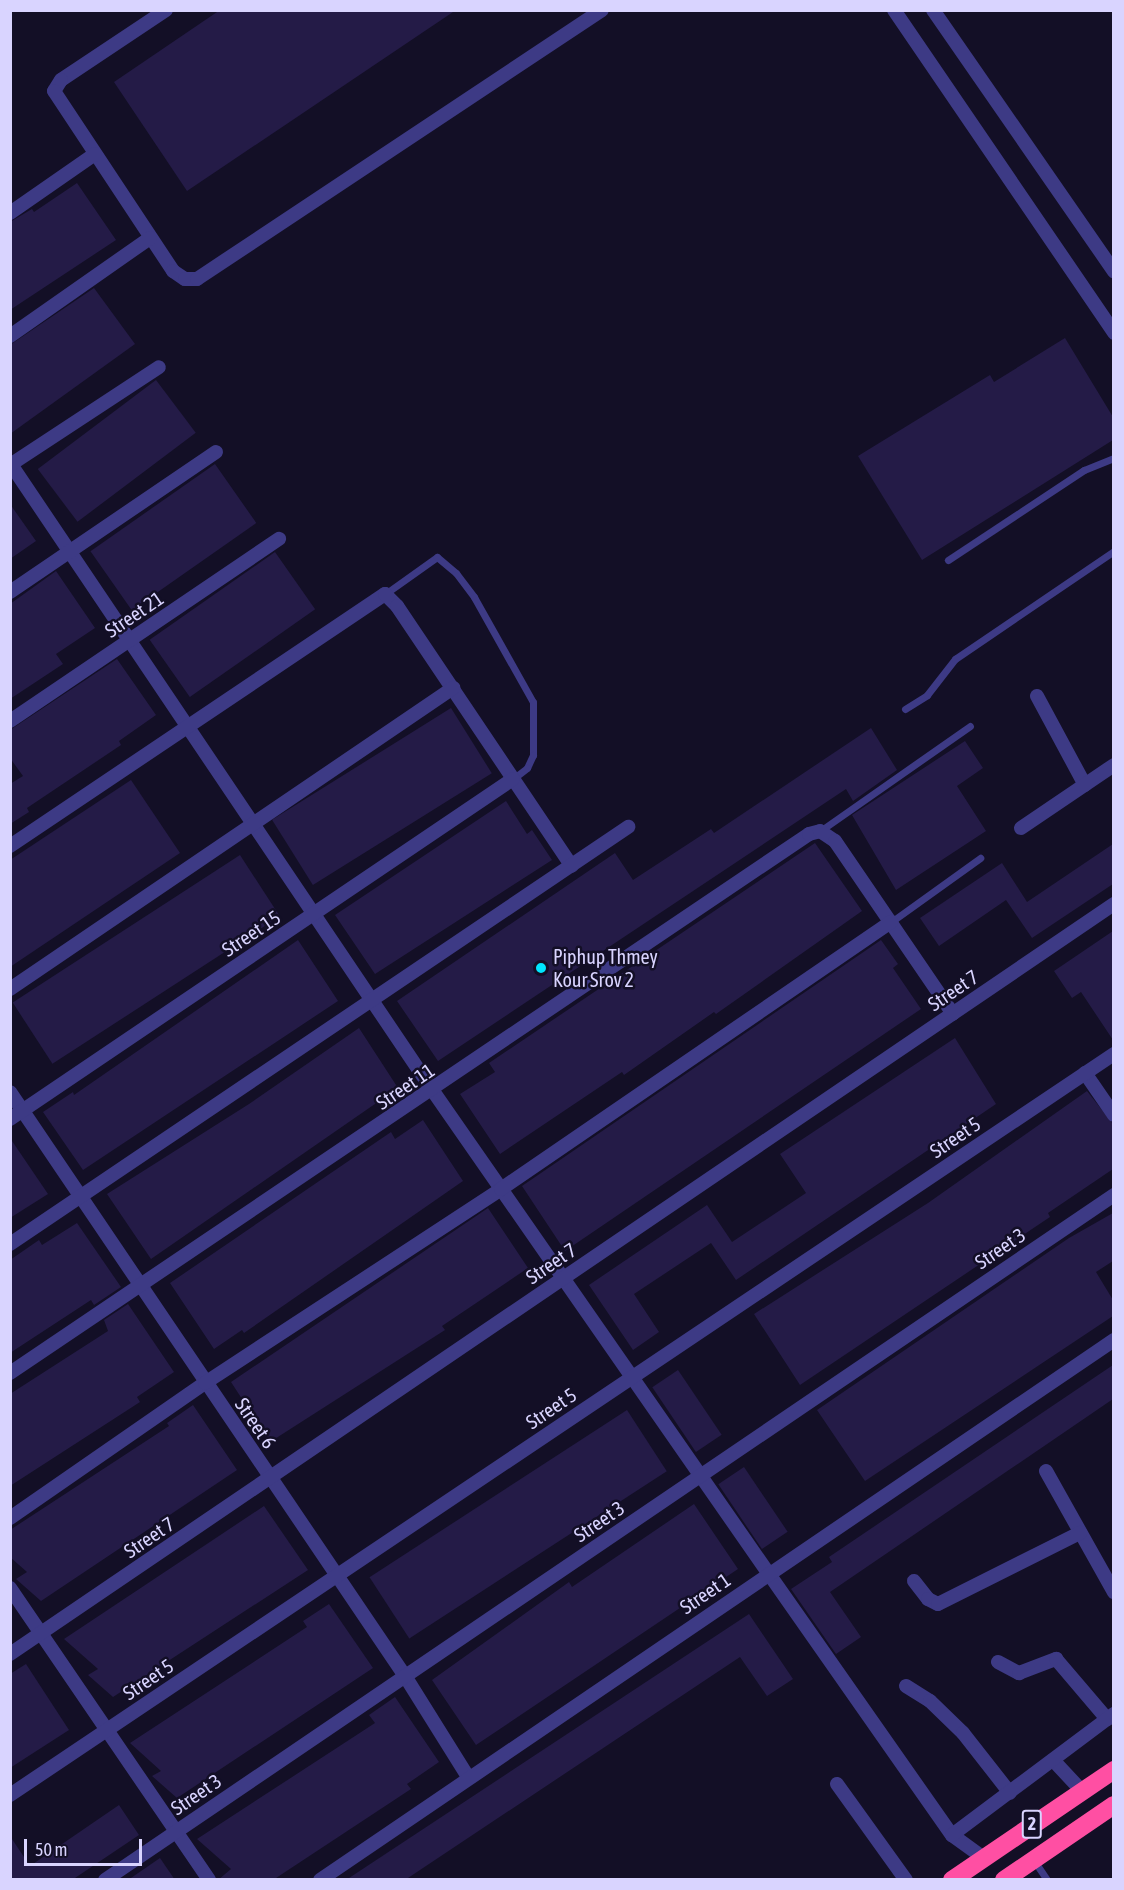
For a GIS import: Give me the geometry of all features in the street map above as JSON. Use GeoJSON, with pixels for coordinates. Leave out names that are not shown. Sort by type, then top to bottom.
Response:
{"type":"FeatureCollection","features":[{"type":"Feature","properties":{"kind":"highway","name":"2"},"geometry":{"type":"LineString","coordinates":[[952,1880],[1113,1770]]}},
{"type":"Feature","properties":{"kind":"highway","name":"2"},"geometry":{"type":"LineString","coordinates":[[1004,1880],[1113,1805]]}},
{"type":"Feature","properties":{"kind":"street"},"geometry":{"type":"LineString","coordinates":[[166,10],[55,85],[54,91],[150,238],[173,271],[185,279],[197,279],[602,10]]}},
{"type":"Feature","properties":{"kind":"street"},"geometry":{"type":"LineString","coordinates":[[894,10],[1113,333]]}},
{"type":"Feature","properties":{"kind":"street"},"geometry":{"type":"LineString","coordinates":[[933,10],[1113,271]]}},
{"type":"Feature","properties":{"kind":"street"},"geometry":{"type":"LineString","coordinates":[[10,213],[95,154]]}},
{"type":"Feature","properties":{"kind":"street"},"geometry":{"type":"LineString","coordinates":[[10,336],[150,238]]}},
{"type":"Feature","properties":{"kind":"street"},"geometry":{"type":"LineString","coordinates":[[159,367],[11,464],[132,639],[188,727],[433,1091],[769,1574],[952,1835],[984,1858]]}},
{"type":"Feature","properties":{"kind":"street"},"geometry":{"type":"LineString","coordinates":[[10,592],[216,452]]}},
{"type":"Feature","properties":{"kind":"street","name":"Street 21"},"geometry":{"type":"LineString","coordinates":[[10,721],[279,539]]}},
{"type":"Feature","properties":{"kind":"street"},"geometry":{"type":"LineString","coordinates":[[10,846],[385,594],[453,688],[572,866]]}},
{"type":"Feature","properties":{"kind":"street"},"geometry":{"type":"LineString","coordinates":[[10,988],[453,688]]}},
{"type":"Feature","properties":{"kind":"street"},"geometry":{"type":"LineString","coordinates":[[1037,696],[1085,785]]}},
{"type":"Feature","properties":{"kind":"street"},"geometry":{"type":"LineString","coordinates":[[1021,828],[1113,765]]}},
{"type":"Feature","properties":{"kind":"street","name":"Street 15"},"geometry":{"type":"LineString","coordinates":[[10,1119],[513,778]]}},
{"type":"Feature","properties":{"kind":"street"},"geometry":{"type":"LineString","coordinates":[[10,1244],[628,827]]}},
{"type":"Feature","properties":{"kind":"street"},"geometry":{"type":"LineString","coordinates":[[820,831],[835,842],[953,1014]]}},
{"type":"Feature","properties":{"kind":"street","name":"Street 11"},"geometry":{"type":"LineString","coordinates":[[10,1373],[433,1091],[808,834],[820,831]]}},
{"type":"Feature","properties":{"kind":"street","name":"Street 7"},"geometry":{"type":"LineString","coordinates":[[10,1654],[1113,904]]}},
{"type":"Feature","properties":{"kind":"street"},"geometry":{"type":"LineString","coordinates":[[10,1518],[205,1383],[501,1190],[891,922]]}},
{"type":"Feature","properties":{"kind":"street","name":"Street 5"},"geometry":{"type":"LineString","coordinates":[[10,1795],[1113,1054]]}},
{"type":"Feature","properties":{"kind":"street"},"geometry":{"type":"LineString","coordinates":[[1085,1074],[1113,1115]]}},
{"type":"Feature","properties":{"kind":"street","name":"Street 6"},"geometry":{"type":"LineString","coordinates":[[10,1092],[405,1676],[468,1777]]}},
{"type":"Feature","properties":{"kind":"street","name":"Street 3"},"geometry":{"type":"LineString","coordinates":[[105,1880],[1113,1195]]}},
{"type":"Feature","properties":{"kind":"street","name":"Street 1"},"geometry":{"type":"LineString","coordinates":[[320,1880],[468,1777],[1113,1340]]}},
{"type":"Feature","properties":{"kind":"street"},"geometry":{"type":"LineString","coordinates":[[1046,1471],[1080,1533],[1108,1568],[1113,1592]]}},
{"type":"Feature","properties":{"kind":"street"},"geometry":{"type":"LineString","coordinates":[[914,1581],[928,1599],[938,1604],[1080,1533]]}},
{"type":"Feature","properties":{"kind":"street"},"geometry":{"type":"LineString","coordinates":[[10,1588],[43,1633],[209,1880]]}},
{"type":"Feature","properties":{"kind":"street"},"geometry":{"type":"LineString","coordinates":[[952,1835],[1110,1716],[1056,1659],[1019,1673],[998,1662]]}},
{"type":"Feature","properties":{"kind":"street"},"geometry":{"type":"LineString","coordinates":[[906,1686],[930,1701],[963,1733],[1010,1793]]}},
{"type":"Feature","properties":{"kind":"street"},"geometry":{"type":"LineString","coordinates":[[1053,1760],[1081,1790]]}},
{"type":"Feature","properties":{"kind":"street"},"geometry":{"type":"LineString","coordinates":[[837,1784],[906,1880]]}},
{"type":"Feature","properties":{"kind":"lane"},"geometry":{"type":"LineString","coordinates":[[948,560],[1084,470],[1113,458]]}},
{"type":"Feature","properties":{"kind":"lane"},"geometry":{"type":"LineString","coordinates":[[905,709],[927,695],[955,659],[1113,551]]}},
{"type":"Feature","properties":{"kind":"lane"},"geometry":{"type":"LineString","coordinates":[[385,594],[437,557],[456,573],[474,597],[532,702],[533,755],[527,768],[513,778]]}},
{"type":"Feature","properties":{"kind":"lane"},"geometry":{"type":"LineString","coordinates":[[820,831],[970,726]]}},
{"type":"Feature","properties":{"kind":"lane"},"geometry":{"type":"LineString","coordinates":[[891,922],[980,858]]}},
{"type":"Feature","properties":{"kind":"lane"},"geometry":{"type":"LineString","coordinates":[[1034,1860],[1047,1880]]}},
{"type":"Feature","properties":{"kind":"building"},"geometry":{"type":"Polygon","coordinates":[[[220,10],[456,10],[187,191],[114,82],[220,10]]]}},
{"type":"Feature","properties":{"kind":"building"},"geometry":{"type":"Polygon","coordinates":[[[77,183],[116,240],[10,310],[10,222],[32,209],[34,212],[77,183]]]}},
{"type":"Feature","properties":{"kind":"building"},"geometry":{"type":"Polygon","coordinates":[[[94,288],[135,344],[10,434],[10,345],[94,288]]]}},
{"type":"Feature","properties":{"kind":"building"},"geometry":{"type":"Polygon","coordinates":[[[1065,338],[1113,417],[1113,440],[922,560],[858,456],[990,375],[994,382],[1065,338]]]}},
{"type":"Feature","properties":{"kind":"building"},"geometry":{"type":"Polygon","coordinates":[[[156,380],[196,433],[78,522],[38,469],[156,380]]]}},
{"type":"Feature","properties":{"kind":"building"},"geometry":{"type":"Polygon","coordinates":[[[215,464],[256,523],[132,610],[90,551],[215,464]]]}},
{"type":"Feature","properties":{"kind":"building"},"geometry":{"type":"Polygon","coordinates":[[[10,504],[36,541],[10,559],[10,504]]]}},
{"type":"Feature","properties":{"kind":"building"},"geometry":{"type":"Polygon","coordinates":[[[275,552],[315,609],[190,697],[150,640],[275,552]]]}},
{"type":"Feature","properties":{"kind":"building"},"geometry":{"type":"Polygon","coordinates":[[[56,571],[95,628],[56,654],[63,664],[10,699],[10,604],[56,571]]]}},
{"type":"Feature","properties":{"kind":"building"},"geometry":{"type":"Polygon","coordinates":[[[117,659],[156,715],[119,741],[121,745],[27,808],[29,812],[10,824],[10,784],[23,776],[10,758],[10,730],[117,659]]]}},
{"type":"Feature","properties":{"kind":"building"},"geometry":{"type":"Polygon","coordinates":[[[451,708],[492,773],[313,885],[272,820],[451,708]]]}},
{"type":"Feature","properties":{"kind":"building"},"geometry":{"type":"Polygon","coordinates":[[[871,728],[897,770],[853,801],[846,789],[438,1061],[397,1001],[615,853],[633,880],[711,829],[714,833],[871,728]]]}},
{"type":"Feature","properties":{"kind":"building"},"geometry":{"type":"Polygon","coordinates":[[[965,741],[983,768],[957,786],[986,831],[896,890],[852,815],[965,741]]]}},
{"type":"Feature","properties":{"kind":"building"},"geometry":{"type":"Polygon","coordinates":[[[131,780],[180,853],[10,967],[10,860],[131,780]]]}},
{"type":"Feature","properties":{"kind":"building"},"geometry":{"type":"Polygon","coordinates":[[[506,801],[527,834],[532,830],[552,860],[375,974],[335,915],[506,801]]]}},
{"type":"Feature","properties":{"kind":"building"},"geometry":{"type":"Polygon","coordinates":[[[815,843],[862,911],[716,1014],[714,1012],[624,1075],[622,1072],[500,1154],[460,1094],[495,1072],[489,1063],[815,843]]]}},
{"type":"Feature","properties":{"kind":"building"},"geometry":{"type":"Polygon","coordinates":[[[1113,844],[1113,884],[1032,938],[1006,900],[939,946],[920,918],[1002,863],[1027,902],[1113,844]]]}},
{"type":"Feature","properties":{"kind":"building"},"geometry":{"type":"Polygon","coordinates":[[[240,855],[280,916],[52,1064],[13,1003],[240,855]]]}},
{"type":"Feature","properties":{"kind":"building"},"geometry":{"type":"Polygon","coordinates":[[[1113,931],[1113,1040],[1081,992],[1072,998],[1054,971],[1113,931]]]}},
{"type":"Feature","properties":{"kind":"building"},"geometry":{"type":"Polygon","coordinates":[[[298,940],[338,1001],[83,1170],[43,1112],[73,1092],[74,1095],[298,940]]]}},
{"type":"Feature","properties":{"kind":"building"},"geometry":{"type":"Polygon","coordinates":[[[881,940],[898,964],[893,968],[921,1009],[565,1251],[522,1186],[881,940]]]}},
{"type":"Feature","properties":{"kind":"building"},"geometry":{"type":"Polygon","coordinates":[[[359,1028],[398,1088],[151,1259],[107,1194],[249,1104],[359,1028]]]}},
{"type":"Feature","properties":{"kind":"building"},"geometry":{"type":"Polygon","coordinates":[[[955,1038],[996,1104],[736,1280],[711,1243],[634,1294],[659,1332],[633,1350],[589,1285],[707,1205],[732,1242],[806,1193],[780,1154],[955,1038]]]}},
{"type":"Feature","properties":{"kind":"building"},"geometry":{"type":"Polygon","coordinates":[[[1087,1091],[1113,1124],[1113,1169],[1048,1213],[1050,1217],[800,1385],[754,1314],[928,1203],[1087,1091]]]}},
{"type":"Feature","properties":{"kind":"building"},"geometry":{"type":"Polygon","coordinates":[[[423,1120],[463,1181],[244,1333],[242,1330],[214,1349],[170,1283],[391,1132],[395,1139],[423,1120]]]}},
{"type":"Feature","properties":{"kind":"building"},"geometry":{"type":"Polygon","coordinates":[[[10,1138],[48,1194],[10,1218],[10,1138]]]}},
{"type":"Feature","properties":{"kind":"building"},"geometry":{"type":"Polygon","coordinates":[[[488,1208],[528,1268],[442,1326],[445,1330],[270,1442],[231,1382],[488,1208]]]}},
{"type":"Feature","properties":{"kind":"building"},"geometry":{"type":"Polygon","coordinates":[[[1113,1213],[1113,1261],[1096,1272],[1113,1300],[1113,1316],[865,1481],[817,1410],[1069,1238],[1113,1213]]]}},
{"type":"Feature","properties":{"kind":"building"},"geometry":{"type":"Polygon","coordinates":[[[77,1223],[121,1287],[94,1305],[91,1300],[10,1353],[10,1260],[39,1240],[42,1245],[77,1223]]]}},
{"type":"Feature","properties":{"kind":"building"},"geometry":{"type":"Polygon","coordinates":[[[128,1304],[174,1372],[137,1397],[140,1402],[10,1486],[10,1394],[108,1331],[104,1320],[128,1304]]]}},
{"type":"Feature","properties":{"kind":"building"},"geometry":{"type":"Polygon","coordinates":[[[1113,1365],[1113,1399],[830,1592],[861,1637],[836,1654],[791,1589],[832,1562],[829,1557],[1113,1365]]]}},
{"type":"Feature","properties":{"kind":"building"},"geometry":{"type":"Polygon","coordinates":[[[678,1370],[722,1435],[696,1452],[652,1387],[678,1370]]]}},
{"type":"Feature","properties":{"kind":"building"},"geometry":{"type":"Polygon","coordinates":[[[193,1405],[237,1470],[41,1601],[16,1579],[27,1572],[10,1557],[10,1530],[169,1426],[167,1423],[193,1405]]]}},
{"type":"Feature","properties":{"kind":"building"},"geometry":{"type":"Polygon","coordinates":[[[627,1410],[667,1471],[409,1638],[370,1577],[627,1410]]]}},
{"type":"Feature","properties":{"kind":"building"},"geometry":{"type":"Polygon","coordinates":[[[744,1467],[788,1532],[762,1549],[718,1484],[744,1467]]]}},
{"type":"Feature","properties":{"kind":"building"},"geometry":{"type":"Polygon","coordinates":[[[694,1504],[738,1569],[476,1745],[432,1680],[569,1582],[572,1587],[694,1504]]]}},
{"type":"Feature","properties":{"kind":"building"},"geometry":{"type":"Polygon","coordinates":[[[264,1506],[308,1570],[113,1697],[88,1675],[98,1669],[64,1639],[264,1506]]]}},
{"type":"Feature","properties":{"kind":"building"},"geometry":{"type":"Polygon","coordinates":[[[329,1604],[373,1668],[177,1798],[152,1776],[161,1771],[130,1743],[307,1627],[303,1621],[329,1604]]]}},
{"type":"Feature","properties":{"kind":"building"},"geometry":{"type":"Polygon","coordinates":[[[749,1614],[793,1679],[767,1696],[740,1657],[405,1880],[346,1880],[749,1614]]]}},
{"type":"Feature","properties":{"kind":"building"},"geometry":{"type":"Polygon","coordinates":[[[26,1664],[69,1730],[10,1768],[10,1674],[26,1664]]]}},
{"type":"Feature","properties":{"kind":"building"},"geometry":{"type":"Polygon","coordinates":[[[395,1697],[439,1762],[407,1784],[411,1789],[273,1880],[218,1880],[231,1869],[197,1839],[375,1723],[369,1715],[395,1697]]]}},
{"type":"Feature","properties":{"kind":"building"},"geometry":{"type":"Polygon","coordinates":[[[119,1805],[139,1835],[72,1880],[10,1880],[10,1836],[30,1866],[119,1805]]]}},
{"type":"Feature","properties":{"kind":"building"},"geometry":{"type":"Polygon","coordinates":[[[160,1858],[175,1880],[128,1880],[160,1858]]]}},
{"type":"Feature","properties":{"kind":"place","name":"Piphup Thmey Kour Srov 2"},"geometry":{"type":"Point","coordinates":[541,968]}}]}
